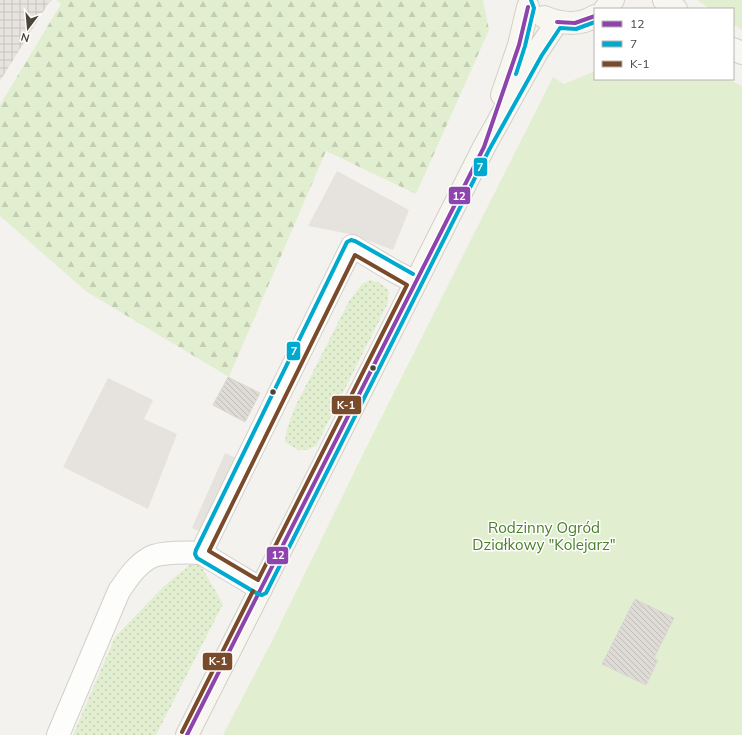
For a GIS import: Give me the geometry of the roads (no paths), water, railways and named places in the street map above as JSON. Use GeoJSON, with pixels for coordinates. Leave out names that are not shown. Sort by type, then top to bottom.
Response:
{"type":"FeatureCollection","features":[{"type":"Feature","properties":{"kind":"main road"},"geometry":{"type":"LineString","coordinates":[[664,0],[675,8]]}},
{"type":"Feature","properties":{"kind":"main road"},"geometry":{"type":"LineString","coordinates":[[484,147],[519,45],[526,3],[542,16],[557,22],[575,23],[594,14]]}},
{"type":"Feature","properties":{"kind":"main road"},"geometry":{"type":"LineString","coordinates":[[187,735],[484,147],[537,52],[557,22]]}},
{"type":"Feature","properties":{"kind":"street"},"geometry":{"type":"LineString","coordinates":[[201,553],[352,246],[415,282]]}},
{"type":"Feature","properties":{"kind":"street"},"geometry":{"type":"LineString","coordinates":[[58,735],[119,591],[133,571],[152,556],[183,552],[201,553],[261,589]]}},
{"type":"Feature","properties":{"kind":"park label","name":"Rodzinny Ogród Działkowy \"Kolejarz\""},"geometry":{"type":"Point","coordinates":[544,536]}}]}
